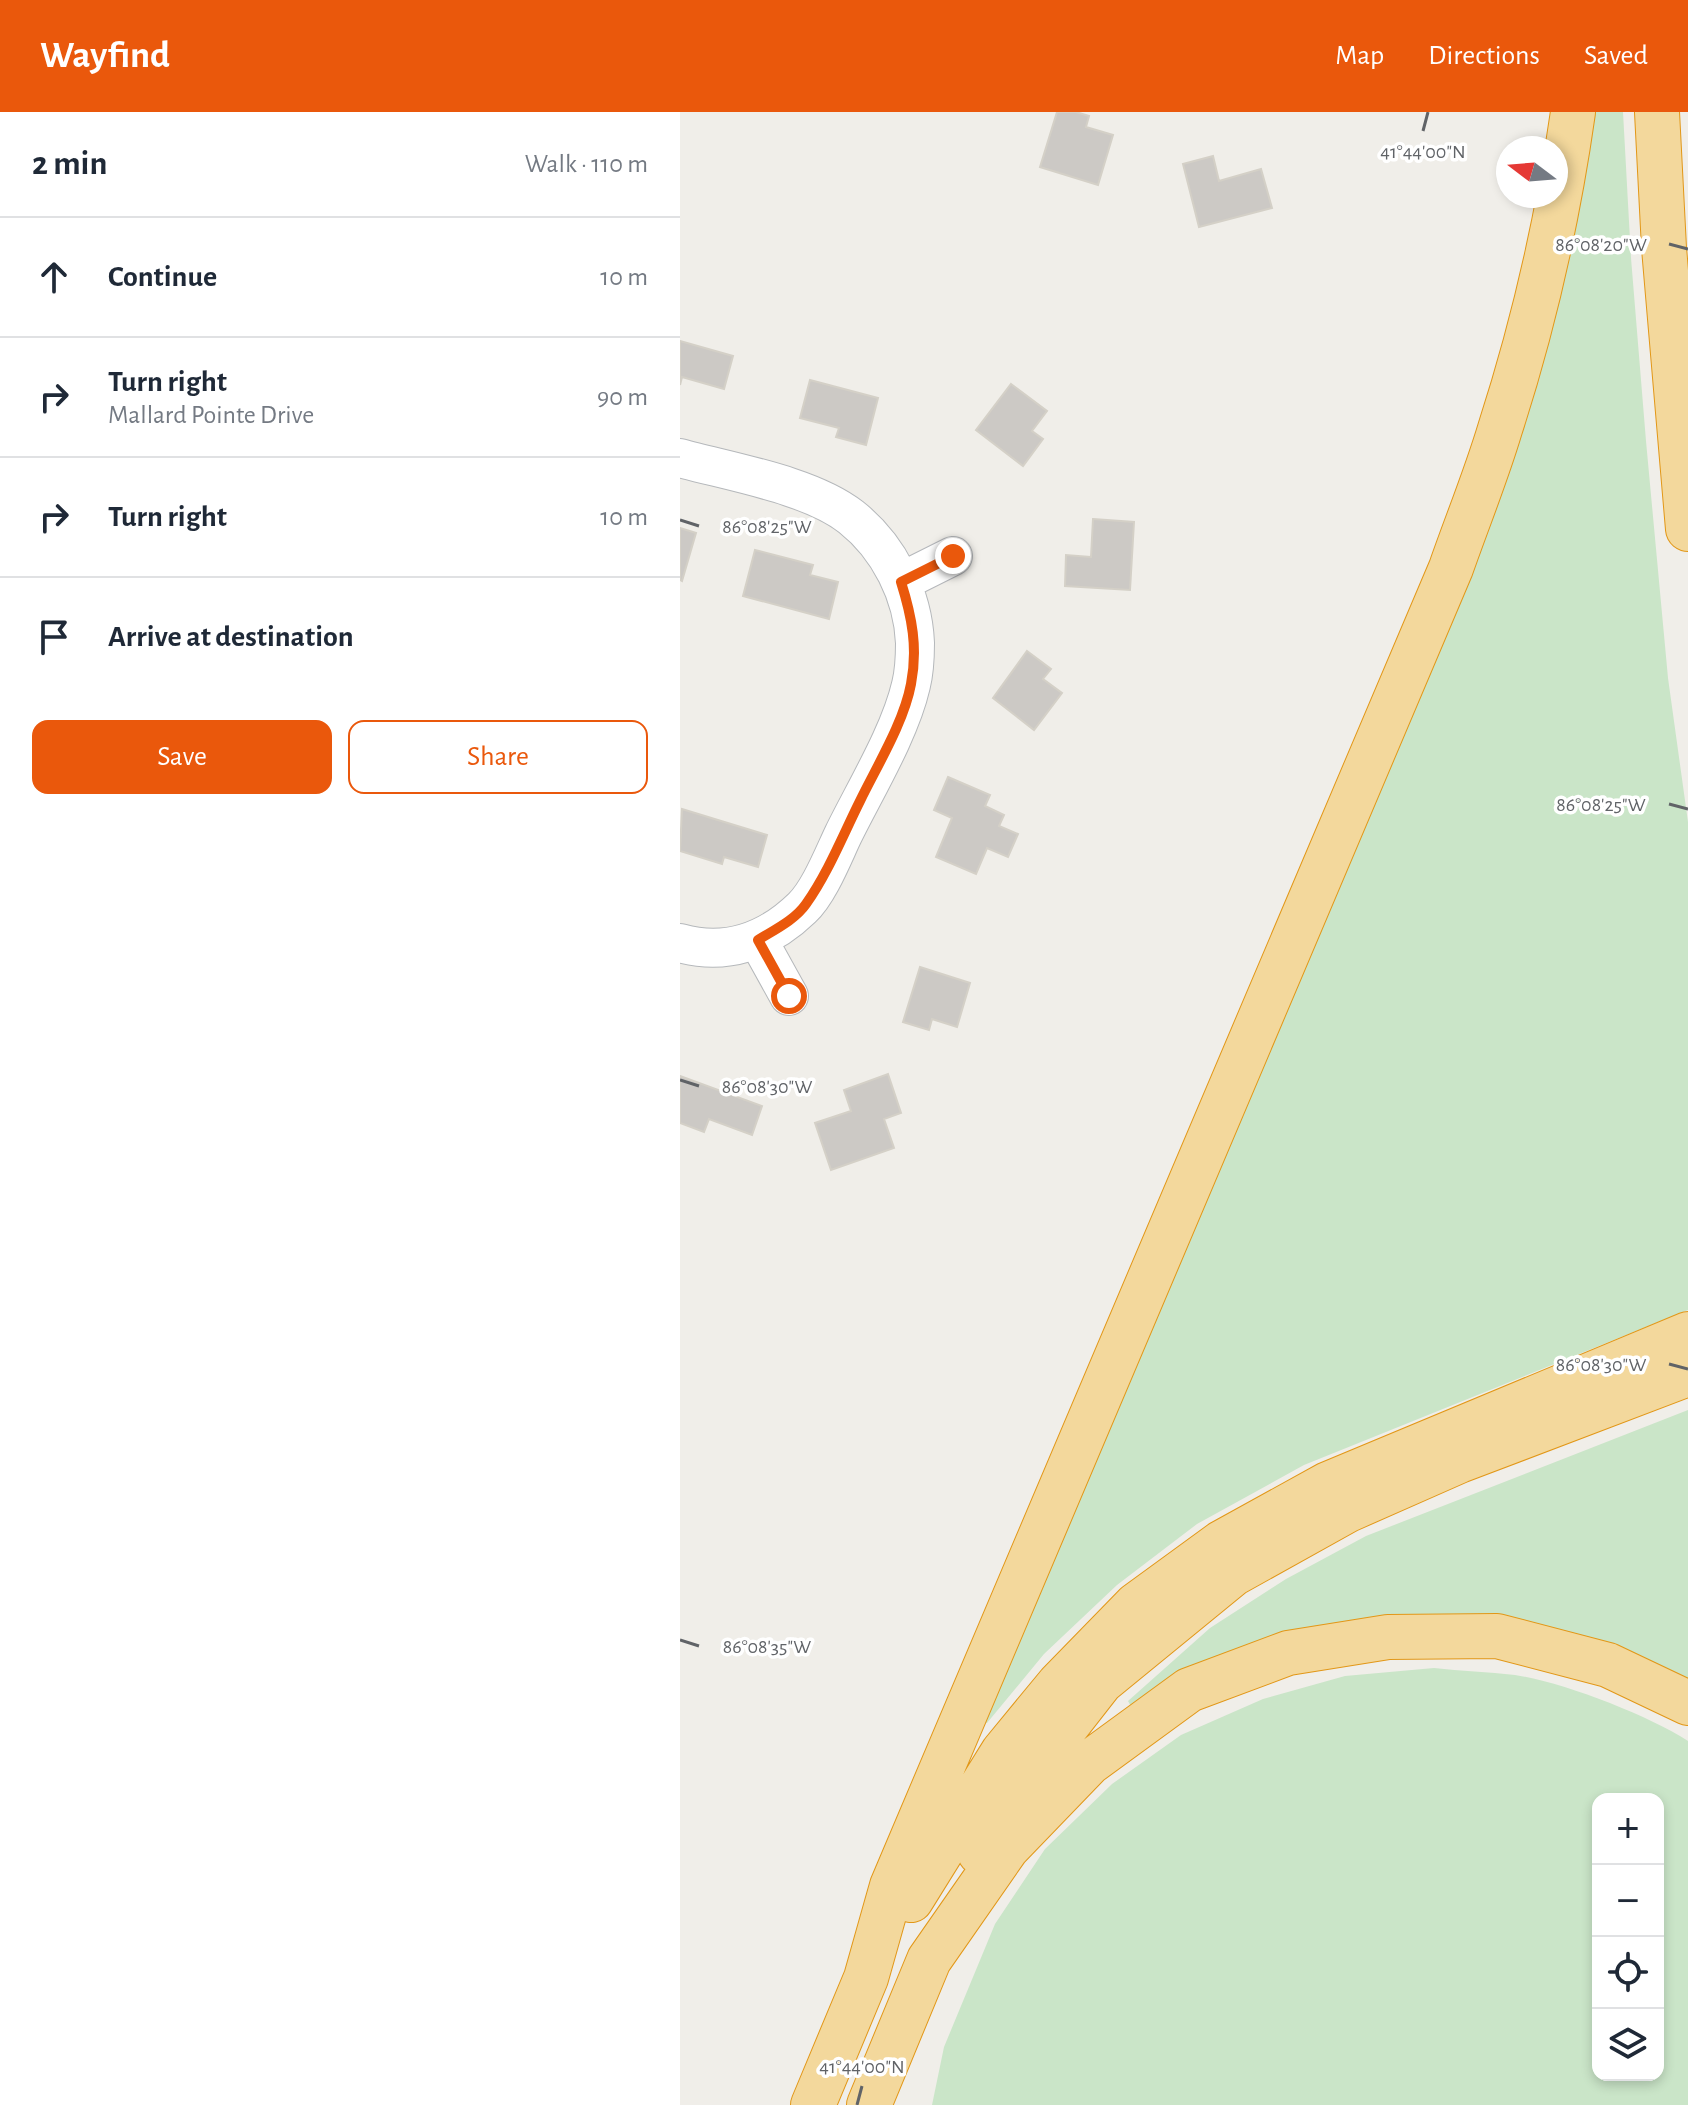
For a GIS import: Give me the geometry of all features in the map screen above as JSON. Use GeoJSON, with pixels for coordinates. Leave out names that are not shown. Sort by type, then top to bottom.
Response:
{"type":"FeatureCollection","features":[{"type":"Feature","properties":{"kind":"highway"},"geometry":{"type":"LineString","coordinates":[[813,2105],[866,1978],[892,1886],[1451,568],[1501,429],[1532,312],[1566,159],[1573,112]]}},
{"type":"Feature","properties":{"kind":"highway"},"geometry":{"type":"LineString","coordinates":[[1657,112],[1664,248],[1688,529]]}},
{"type":"Feature","properties":{"kind":"highway"},"geometry":{"type":"LineString","coordinates":[[866,1978],[932,1864],[1003,1752],[1059,1684],[1136,1605],[1221,1543],[1328,1484],[1688,1334]]}},
{"type":"Feature","properties":{"kind":"highway"},"geometry":{"type":"LineString","coordinates":[[869,2105],[929,1960],[1001,1810],[1101,1682],[1233,1574],[1348,1510],[1459,1461],[1688,1374]]}},
{"type":"Feature","properties":{"kind":"highway"},"geometry":{"type":"LineString","coordinates":[[929,1960],[1007,1848],[1089,1763],[1189,1690],[1288,1653],[1388,1637],[1497,1636],[1608,1665],[1688,1703]]}},
{"type":"Feature","properties":{"kind":"street"},"geometry":{"type":"LineString","coordinates":[[680,458],[808,494],[830,503],[851,517],[887,556],[901,582],[913,619],[915,646],[911,686],[895,728],[827,868],[805,906],[770,933],[727,947],[680,943]]}},
{"type":"Feature","properties":{"kind":"street"},"geometry":{"type":"LineString","coordinates":[[901,582],[953,556]]}},
{"type":"Feature","properties":{"kind":"street"},"geometry":{"type":"LineString","coordinates":[[770,933],[789,996]]}},
{"type":"Feature","properties":{"kind":"green space"},"geometry":{"type":"Polygon","coordinates":[[[1585,112],[1623,112],[1646,441],[1668,678],[1688,822],[1688,1310],[1304,1465],[1197,1524],[1117,1585],[1044,1654],[987,1723],[981,1722],[1451,608],[1559,208],[1568,208],[1568,175],[1585,112]]]}},
{"type":"Feature","properties":{"kind":"green space"},"geometry":{"type":"Polygon","coordinates":[[[1688,1410],[1688,1688],[1481,1624],[1133,1710],[1128,1701],[1210,1628],[1286,1579],[1366,1536],[1688,1410]]]}},
{"type":"Feature","properties":{"kind":"green space"},"geometry":{"type":"Polygon","coordinates":[[[1434,1668],[1515,1675],[1604,1701],[1688,1741],[1688,2105],[932,2105],[944,2047],[995,1924],[1045,1849],[1112,1784],[1181,1735],[1263,1699],[1345,1676],[1434,1668]]]}},
{"type":"Feature","properties":{"kind":"building"},"geometry":{"type":"Polygon","coordinates":[[[1057,112],[1089,116],[1086,127],[1113,135],[1098,185],[1040,167],[1057,112]]]}},
{"type":"Feature","properties":{"kind":"building"},"geometry":{"type":"Polygon","coordinates":[[[1213,156],[1219,181],[1261,169],[1272,208],[1199,227],[1183,164],[1213,156]]]}},
{"type":"Feature","properties":{"kind":"building"},"geometry":{"type":"Polygon","coordinates":[[[680,341],[733,356],[724,389],[682,377],[680,385],[680,341]]]}},
{"type":"Feature","properties":{"kind":"building"},"geometry":{"type":"Polygon","coordinates":[[[810,380],[878,398],[866,445],[836,437],[839,428],[800,418],[810,380]]]}},
{"type":"Feature","properties":{"kind":"building"},"geometry":{"type":"Polygon","coordinates":[[[1011,384],[1047,411],[1032,431],[1043,439],[1023,466],[976,430],[1011,384]]]}},
{"type":"Feature","properties":{"kind":"building"},"geometry":{"type":"Polygon","coordinates":[[[1093,519],[1134,522],[1130,590],[1065,586],[1066,555],[1091,557],[1093,519]]]}},
{"type":"Feature","properties":{"kind":"building"},"geometry":{"type":"Polygon","coordinates":[[[680,528],[696,533],[682,581],[680,580],[680,528]]]}},
{"type":"Feature","properties":{"kind":"building"},"geometry":{"type":"Polygon","coordinates":[[[755,550],[813,565],[810,575],[838,582],[829,619],[743,596],[755,550]]]}},
{"type":"Feature","properties":{"kind":"building"},"geometry":{"type":"Polygon","coordinates":[[[1027,651],[1051,669],[1043,679],[1062,693],[1034,730],[993,698],[1027,651]]]}},
{"type":"Feature","properties":{"kind":"building"},"geometry":{"type":"Polygon","coordinates":[[[948,777],[990,795],[985,806],[1004,815],[999,826],[1018,834],[1008,857],[987,848],[976,874],[936,857],[952,818],[934,810],[948,777]]]}},
{"type":"Feature","properties":{"kind":"building"},"geometry":{"type":"Polygon","coordinates":[[[682,809],[767,835],[758,867],[724,857],[722,864],[680,851],[682,809]]]}},
{"type":"Feature","properties":{"kind":"building"},"geometry":{"type":"Polygon","coordinates":[[[920,967],[970,983],[957,1027],[932,1019],[929,1030],[903,1022],[920,967]]]}},
{"type":"Feature","properties":{"kind":"building"},"geometry":{"type":"Polygon","coordinates":[[[888,1074],[901,1113],[884,1119],[894,1148],[831,1170],[815,1123],[851,1111],[844,1090],[888,1074]]]}},
{"type":"Feature","properties":{"kind":"building"},"geometry":{"type":"Polygon","coordinates":[[[680,1076],[762,1106],[752,1135],[709,1119],[704,1132],[680,1123],[680,1076]]]}},
{"type":"Feature","properties":{"kind":"route"},"geometry":{"type":"LineString","coordinates":[[789,996],[758,940],[805,906],[827,868],[895,728],[911,686],[915,646],[913,619],[901,582],[953,556]]}}]}
